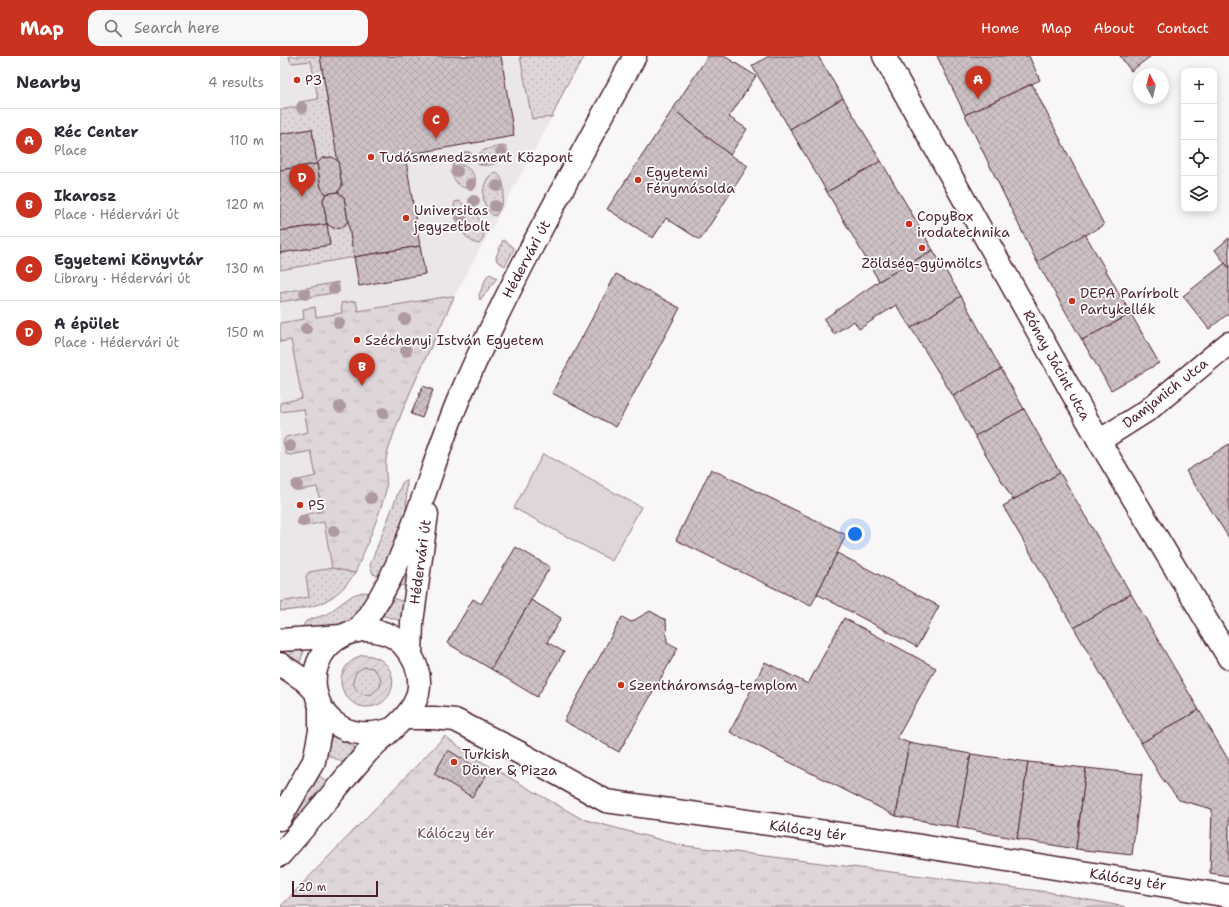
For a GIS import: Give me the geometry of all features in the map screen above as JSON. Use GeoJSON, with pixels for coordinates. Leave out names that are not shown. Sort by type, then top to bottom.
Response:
{"type":"FeatureCollection","features":[{"type":"Feature","properties":{"kind":"street","name":"Hédervári út"},"geometry":{"type":"LineString","coordinates":[[350,634],[373,610],[386,586],[416,519],[432,470],[459,398],[514,278],[635,56]]}},
{"type":"Feature","properties":{"kind":"street","name":"Rónay Jácint utca"},"geometry":{"type":"LineString","coordinates":[[885,60],[1099,441],[1229,658]]}},
{"type":"Feature","properties":{"kind":"street","name":"Damjanich utca"},"geometry":{"type":"LineString","coordinates":[[1099,441],[1148,410],[1229,343]]}},
{"type":"Feature","properties":{"kind":"street","name":"Hédervári út"},"geometry":{"type":"LineString","coordinates":[[411,654],[412,622],[432,470]]}},
{"type":"Feature","properties":{"kind":"street"},"geometry":{"type":"LineString","coordinates":[[280,640],[372,631],[387,634],[400,642],[411,654],[417,668],[419,680],[418,693],[413,706],[367,753],[280,855]]}},
{"type":"Feature","properties":{"kind":"street"},"geometry":{"type":"LineString","coordinates":[[280,819],[314,761],[320,731],[315,674],[320,659],[329,646],[350,634]]}},
{"type":"Feature","properties":{"kind":"street","name":"Kálóczy tér"},"geometry":{"type":"LineString","coordinates":[[280,664],[304,680],[318,699],[330,720],[344,729],[359,734],[376,734],[398,723],[434,718],[455,720],[520,753],[606,801],[889,841],[1229,896]]}},
{"type":"Feature","properties":{"kind":"shaded area","name":"Széchenyi István Egyetem"},"geometry":{"type":"Polygon","coordinates":[[[280,56],[540,56],[552,117],[454,297],[400,418],[387,452],[385,466],[386,489],[355,573],[344,588],[319,605],[301,610],[280,611],[280,56]]]}},
{"type":"Feature","properties":{"kind":"green space"},"geometry":{"type":"Polygon","coordinates":[[[289,56],[320,56],[338,161],[332,157],[322,158],[317,164],[312,129],[280,134],[280,110],[296,107],[299,102],[318,99],[311,61],[292,63],[289,56]]]}},
{"type":"Feature","properties":{"kind":"green space"},"geometry":{"type":"Polygon","coordinates":[[[520,56],[585,56],[566,86],[552,117],[532,119],[520,56]]]}},
{"type":"Feature","properties":{"kind":"green space"},"geometry":{"type":"Polygon","coordinates":[[[502,146],[506,147],[508,151],[494,164],[485,165],[477,161],[477,157],[482,152],[490,148],[502,146]]]}},
{"type":"Feature","properties":{"kind":"green space"},"geometry":{"type":"Polygon","coordinates":[[[457,163],[471,171],[475,177],[475,185],[467,188],[460,186],[457,183],[451,172],[453,164],[457,163]]]}},
{"type":"Feature","properties":{"kind":"green space"},"geometry":{"type":"Polygon","coordinates":[[[495,172],[502,181],[504,192],[499,210],[494,216],[489,212],[486,206],[483,193],[486,181],[495,172]]]}},
{"type":"Feature","properties":{"kind":"green space"},"geometry":{"type":"Polygon","coordinates":[[[459,201],[469,208],[481,222],[484,233],[483,239],[479,244],[469,239],[460,228],[454,207],[455,202],[459,201]]]}},
{"type":"Feature","properties":{"kind":"green space"},"geometry":{"type":"Polygon","coordinates":[[[348,221],[354,257],[280,270],[280,253],[330,245],[327,224],[333,228],[343,227],[348,221]]]}},
{"type":"Feature","properties":{"kind":"green space"},"geometry":{"type":"Polygon","coordinates":[[[503,240],[514,249],[505,266],[497,261],[496,257],[503,240]]]}},
{"type":"Feature","properties":{"kind":"green space"},"geometry":{"type":"Polygon","coordinates":[[[490,274],[497,278],[480,300],[479,295],[487,276],[490,274]]]}},
{"type":"Feature","properties":{"kind":"green space"},"geometry":{"type":"Polygon","coordinates":[[[338,282],[339,292],[280,302],[280,293],[338,282]]]}},
{"type":"Feature","properties":{"kind":"green space"},"geometry":{"type":"Polygon","coordinates":[[[451,296],[454,297],[410,392],[395,431],[387,456],[386,490],[372,532],[355,573],[332,568],[324,522],[304,526],[299,525],[297,521],[300,516],[322,511],[317,487],[298,490],[293,489],[291,486],[294,481],[316,476],[311,451],[291,455],[286,454],[283,441],[286,437],[308,432],[304,409],[280,412],[280,403],[302,398],[291,340],[280,342],[280,323],[304,319],[303,309],[315,307],[316,317],[342,313],[341,303],[356,301],[358,311],[451,296]]]}},
{"type":"Feature","properties":{"kind":"green space"},"geometry":{"type":"Polygon","coordinates":[[[543,454],[641,507],[612,561],[514,508],[543,454]]]}},
{"type":"Feature","properties":{"kind":"green space"},"geometry":{"type":"Polygon","coordinates":[[[407,479],[406,517],[381,577],[373,574],[370,565],[402,483],[407,479]]]}},
{"type":"Feature","properties":{"kind":"green space"},"geometry":{"type":"Polygon","coordinates":[[[410,558],[409,588],[396,583],[410,558]]]}},
{"type":"Feature","properties":{"kind":"green space"},"geometry":{"type":"Polygon","coordinates":[[[332,568],[355,573],[340,591],[323,602],[314,606],[280,611],[280,602],[309,597],[306,576],[309,572],[332,568]]]}},
{"type":"Feature","properties":{"kind":"green space"},"geometry":{"type":"Polygon","coordinates":[[[363,592],[371,593],[353,620],[334,628],[301,629],[306,621],[327,614],[353,595],[363,592]]]}},
{"type":"Feature","properties":{"kind":"green space"},"geometry":{"type":"Polygon","coordinates":[[[389,597],[405,602],[402,621],[381,615],[389,597]]]}},
{"type":"Feature","properties":{"kind":"green space"},"geometry":{"type":"Polygon","coordinates":[[[293,648],[304,651],[300,662],[289,658],[293,648]]]}},
{"type":"Feature","properties":{"kind":"green space"},"geometry":{"type":"Polygon","coordinates":[[[362,655],[375,657],[385,663],[390,671],[393,681],[391,690],[387,698],[378,704],[364,707],[353,703],[346,696],[341,683],[341,677],[346,666],[362,655]],[[364,667],[356,672],[353,681],[358,692],[370,695],[380,687],[381,678],[373,668],[364,667]]]}},
{"type":"Feature","properties":{"kind":"green space"},"geometry":{"type":"Polygon","coordinates":[[[367,667],[377,671],[381,681],[377,691],[367,695],[357,691],[353,681],[357,671],[367,667]]]}},
{"type":"Feature","properties":{"kind":"green space"},"geometry":{"type":"Polygon","coordinates":[[[332,736],[355,747],[344,763],[326,754],[332,736]]]}},
{"type":"Feature","properties":{"kind":"green space","name":"Kálóczy tér"},"geometry":{"type":"Polygon","coordinates":[[[445,736],[470,755],[582,819],[680,845],[1048,892],[1126,907],[280,907],[445,736]]]}},
{"type":"Feature","properties":{"kind":"green space"},"geometry":{"type":"Polygon","coordinates":[[[317,774],[329,783],[296,825],[292,822],[317,774]]]}},
{"type":"Feature","properties":{"kind":"building","name":"Tudásmenedzsment Központ"},"geometry":{"type":"Polygon","coordinates":[[[320,56],[501,56],[514,136],[405,155],[420,246],[354,257],[344,197],[338,192],[342,186],[320,56]]]}},
{"type":"Feature","properties":{"kind":"building"},"geometry":{"type":"Polygon","coordinates":[[[708,56],[724,56],[756,76],[729,117],[747,129],[730,155],[673,109],[708,56]]]}},
{"type":"Feature","properties":{"kind":"building"},"geometry":{"type":"Polygon","coordinates":[[[769,56],[818,56],[843,98],[790,129],[752,66],[769,56]]]}},
{"type":"Feature","properties":{"kind":"building"},"geometry":{"type":"Polygon","coordinates":[[[937,56],[1029,56],[1040,80],[965,115],[937,56]]]}},
{"type":"Feature","properties":{"kind":"building"},"geometry":{"type":"Polygon","coordinates":[[[1120,56],[1151,56],[1133,68],[1131,71],[1120,56]]]}},
{"type":"Feature","properties":{"kind":"building"},"geometry":{"type":"Polygon","coordinates":[[[1032,84],[1104,225],[1037,262],[965,115],[1032,84]]]}},
{"type":"Feature","properties":{"kind":"building"},"geometry":{"type":"Polygon","coordinates":[[[843,98],[881,161],[827,192],[790,129],[843,98]]]}},
{"type":"Feature","properties":{"kind":"building"},"geometry":{"type":"Polygon","coordinates":[[[673,109],[730,155],[748,166],[700,240],[666,218],[653,238],[607,209],[673,109]]]}},
{"type":"Feature","properties":{"kind":"building"},"geometry":{"type":"Polygon","coordinates":[[[312,129],[317,164],[280,170],[280,134],[312,129]]]}},
{"type":"Feature","properties":{"kind":"building"},"geometry":{"type":"Polygon","coordinates":[[[332,157],[338,161],[342,186],[338,192],[326,194],[321,188],[317,164],[322,158],[332,157]]]}},
{"type":"Feature","properties":{"kind":"building"},"geometry":{"type":"Polygon","coordinates":[[[881,161],[933,250],[879,281],[827,192],[881,161]]]}},
{"type":"Feature","properties":{"kind":"building"},"geometry":{"type":"Polygon","coordinates":[[[317,164],[321,188],[326,194],[323,200],[327,224],[280,231],[280,170],[317,164]]]}},
{"type":"Feature","properties":{"kind":"building"},"geometry":{"type":"Polygon","coordinates":[[[338,192],[344,197],[348,221],[343,227],[333,228],[327,224],[323,200],[326,194],[338,192]]]}},
{"type":"Feature","properties":{"kind":"building"},"geometry":{"type":"Polygon","coordinates":[[[327,224],[330,245],[280,253],[280,231],[327,224]]]}},
{"type":"Feature","properties":{"kind":"building"},"geometry":{"type":"Polygon","coordinates":[[[1085,234],[1131,314],[1082,340],[1037,262],[1085,234]]]}},
{"type":"Feature","properties":{"kind":"building"},"geometry":{"type":"Polygon","coordinates":[[[1229,238],[1229,268],[1215,250],[1229,238]]]}},
{"type":"Feature","properties":{"kind":"building"},"geometry":{"type":"Polygon","coordinates":[[[420,246],[425,274],[359,286],[354,257],[420,246]]]}},
{"type":"Feature","properties":{"kind":"building"},"geometry":{"type":"Polygon","coordinates":[[[933,250],[961,296],[911,328],[896,305],[859,329],[854,321],[834,334],[824,319],[879,281],[933,250]]]}},
{"type":"Feature","properties":{"kind":"building"},"geometry":{"type":"Polygon","coordinates":[[[1225,263],[1229,268],[1229,313],[1209,329],[1183,296],[1225,263]]]}},
{"type":"Feature","properties":{"kind":"building"},"geometry":{"type":"Polygon","coordinates":[[[616,274],[680,308],[616,427],[552,393],[616,274]]]}},
{"type":"Feature","properties":{"kind":"building"},"geometry":{"type":"Polygon","coordinates":[[[961,296],[1001,369],[953,396],[911,328],[961,296]]]}},
{"type":"Feature","properties":{"kind":"building"},"geometry":{"type":"Polygon","coordinates":[[[1131,314],[1159,363],[1111,390],[1082,340],[1131,314]]]}},
{"type":"Feature","properties":{"kind":"building"},"geometry":{"type":"Polygon","coordinates":[[[1001,369],[1024,409],[975,436],[953,396],[1001,369]]]}},
{"type":"Feature","properties":{"kind":"building"},"geometry":{"type":"Polygon","coordinates":[[[423,386],[433,390],[422,418],[411,414],[423,386]]]}},
{"type":"Feature","properties":{"kind":"building"},"geometry":{"type":"Polygon","coordinates":[[[1024,409],[1060,473],[1013,500],[975,436],[1024,409]]]}},
{"type":"Feature","properties":{"kind":"building"},"geometry":{"type":"Polygon","coordinates":[[[1229,444],[1229,538],[1186,471],[1229,444]]]}},
{"type":"Feature","properties":{"kind":"building"},"geometry":{"type":"Polygon","coordinates":[[[711,469],[846,535],[811,606],[676,540],[711,469]]]}},
{"type":"Feature","properties":{"kind":"building"},"geometry":{"type":"Polygon","coordinates":[[[1060,473],[1131,594],[1074,628],[1003,506],[1060,473]]]}},
{"type":"Feature","properties":{"kind":"building"},"geometry":{"type":"Polygon","coordinates":[[[516,547],[550,567],[491,669],[447,643],[473,599],[481,604],[516,547]]]}},
{"type":"Feature","properties":{"kind":"building"},"geometry":{"type":"Polygon","coordinates":[[[837,553],[939,606],[917,647],[817,594],[837,553]]]}},
{"type":"Feature","properties":{"kind":"building"},"geometry":{"type":"Polygon","coordinates":[[[1131,594],[1199,710],[1141,743],[1074,628],[1131,594]]]}},
{"type":"Feature","properties":{"kind":"building"},"geometry":{"type":"Polygon","coordinates":[[[531,600],[561,618],[547,642],[564,652],[537,697],[491,669],[531,600]]]}},
{"type":"Feature","properties":{"kind":"building","name":"Szentháromság-templom"},"geometry":{"type":"Polygon","coordinates":[[[650,611],[666,620],[667,642],[678,648],[619,752],[564,721],[622,617],[631,622],[650,611]]]}},
{"type":"Feature","properties":{"kind":"building"},"geometry":{"type":"Polygon","coordinates":[[[844,618],[936,668],[897,738],[909,743],[896,816],[730,732],[765,662],[808,684],[844,618]]]}},
{"type":"Feature","properties":{"kind":"building"},"geometry":{"type":"Polygon","coordinates":[[[1199,710],[1229,761],[1229,876],[1210,873],[1212,809],[1179,800],[1161,777],[1141,743],[1199,710]]]}},
{"type":"Feature","properties":{"kind":"building"},"geometry":{"type":"Polygon","coordinates":[[[909,743],[971,754],[957,827],[896,816],[909,743]]]}},
{"type":"Feature","properties":{"kind":"building","name":"Turkish Döner & Pizza"},"geometry":{"type":"Polygon","coordinates":[[[448,750],[487,774],[472,797],[434,774],[448,750]]]}},
{"type":"Feature","properties":{"kind":"building"},"geometry":{"type":"Polygon","coordinates":[[[971,754],[1028,762],[1017,839],[957,827],[971,754]]]}},
{"type":"Feature","properties":{"kind":"building"},"geometry":{"type":"Polygon","coordinates":[[[1028,762],[1086,768],[1076,849],[1017,839],[1028,762]]]}},
{"type":"Feature","properties":{"kind":"building"},"geometry":{"type":"Polygon","coordinates":[[[1086,768],[1142,774],[1132,855],[1076,849],[1086,768]]]}},
{"type":"Feature","properties":{"kind":"place","name":"P3"},"geometry":{"type":"Point","coordinates":[297,80]}},
{"type":"Feature","properties":{"kind":"place","name":"Réc Center"},"geometry":{"type":"Point","coordinates":[978,99]}},
{"type":"Feature","properties":{"kind":"place","name":"Egyetemi Könyvtár"},"geometry":{"type":"Point","coordinates":[436,139]}},
{"type":"Feature","properties":{"kind":"place","name":"Tudásmenedzsment Központ"},"geometry":{"type":"Point","coordinates":[371,157]}},
{"type":"Feature","properties":{"kind":"place","name":"Egyetemi Fénymásolda"},"geometry":{"type":"Point","coordinates":[638,180]}},
{"type":"Feature","properties":{"kind":"place","name":"A épület"},"geometry":{"type":"Point","coordinates":[302,197]}},
{"type":"Feature","properties":{"kind":"place","name":"Universitas jegyzetbolt"},"geometry":{"type":"Point","coordinates":[406,218]}},
{"type":"Feature","properties":{"kind":"place","name":"CopyBox irodatechnika"},"geometry":{"type":"Point","coordinates":[909,224]}},
{"type":"Feature","properties":{"kind":"place","name":"Zöldség-gyümölcs"},"geometry":{"type":"Point","coordinates":[922,248]}},
{"type":"Feature","properties":{"kind":"place","name":"DEPA Parírbolt Partykellék"},"geometry":{"type":"Point","coordinates":[1072,301]}},
{"type":"Feature","properties":{"kind":"place","name":"Széchenyi István Egyetem"},"geometry":{"type":"Point","coordinates":[357,340]}},
{"type":"Feature","properties":{"kind":"place","name":"Ikarosz"},"geometry":{"type":"Point","coordinates":[362,386]}},
{"type":"Feature","properties":{"kind":"place","name":"P5"},"geometry":{"type":"Point","coordinates":[300,505]}},
{"type":"Feature","properties":{"kind":"place","name":"Szentháromság-templom"},"geometry":{"type":"Point","coordinates":[621,685]}},
{"type":"Feature","properties":{"kind":"place","name":"Turkish Döner & Pizza"},"geometry":{"type":"Point","coordinates":[454,762]}}]}
